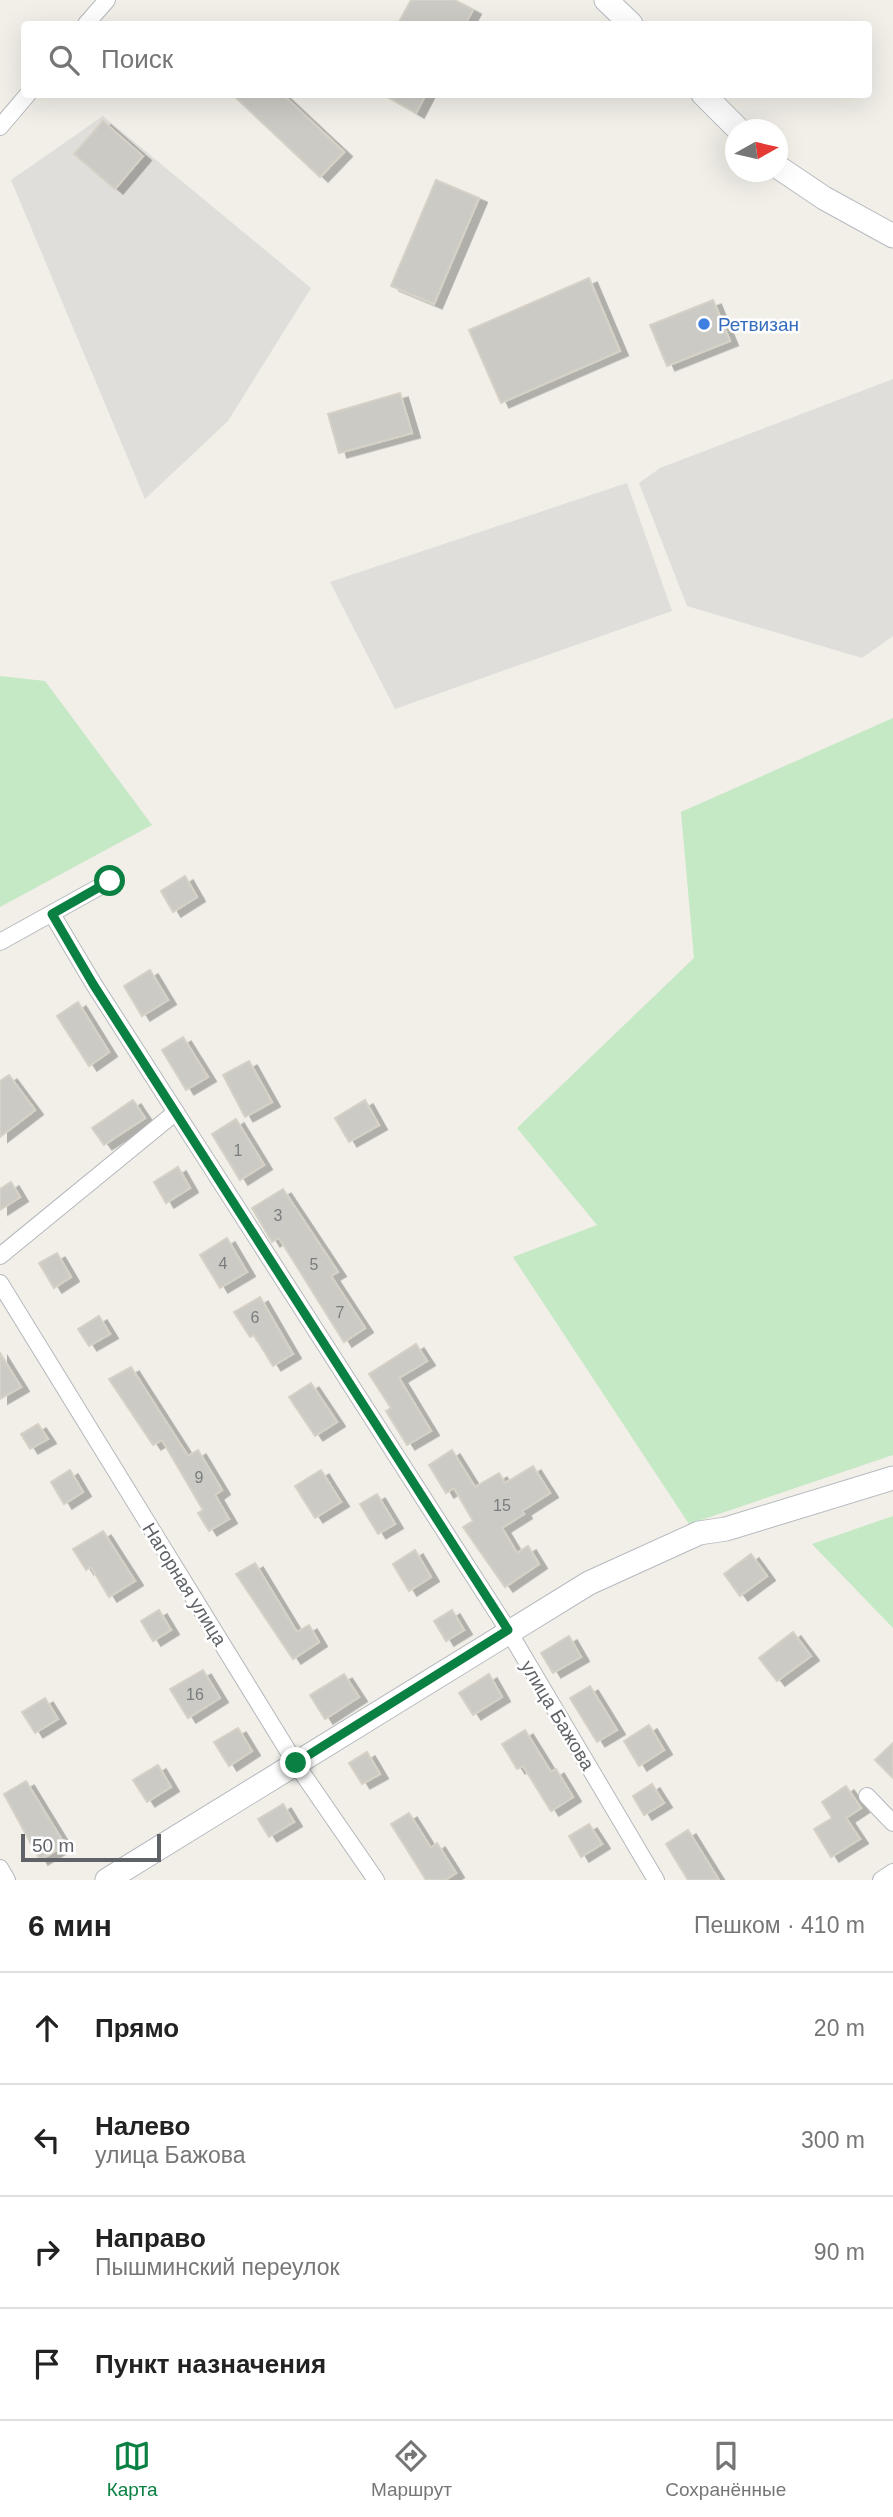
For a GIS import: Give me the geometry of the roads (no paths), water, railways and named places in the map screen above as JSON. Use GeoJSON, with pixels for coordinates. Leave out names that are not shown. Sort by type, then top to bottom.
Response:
{"type":"FeatureCollection","features":[{"type":"Feature","properties":{"kind":"street"},"geometry":{"type":"LineString","coordinates":[[89,21],[107,0]]}},
{"type":"Feature","properties":{"kind":"street"},"geometry":{"type":"LineString","coordinates":[[606,0],[628,21]]}},
{"type":"Feature","properties":{"kind":"street"},"geometry":{"type":"LineString","coordinates":[[0,127],[24,98]]}},
{"type":"Feature","properties":{"kind":"street"},"geometry":{"type":"LineString","coordinates":[[707,98],[728,119]]}},
{"type":"Feature","properties":{"kind":"street"},"geometry":{"type":"LineString","coordinates":[[788,174],[824,198],[893,236]]}},
{"type":"Feature","properties":{"kind":"street"},"geometry":{"type":"LineString","coordinates":[[0,942],[110,881]]}},
{"type":"Feature","properties":{"kind":"street","name":"улица Бажова"},"geometry":{"type":"LineString","coordinates":[[52,914],[508,1630],[656,1880]]}},
{"type":"Feature","properties":{"kind":"street"},"geometry":{"type":"LineString","coordinates":[[0,1256],[176,1112]]}},
{"type":"Feature","properties":{"kind":"street","name":"Нагорная улица"},"geometry":{"type":"LineString","coordinates":[[0,1283],[296,1763],[376,1880]]}},
{"type":"Feature","properties":{"kind":"street"},"geometry":{"type":"LineString","coordinates":[[107,1880],[508,1630],[589,1583],[699,1533],[726,1530],[893,1478]]}},
{"type":"Feature","properties":{"kind":"street"},"geometry":{"type":"LineString","coordinates":[[867,1797],[893,1823]]}},
{"type":"Feature","properties":{"kind":"street"},"geometry":{"type":"LineString","coordinates":[[0,1868],[7,1880]]}},
{"type":"Feature","properties":{"kind":"street"},"geometry":{"type":"LineString","coordinates":[[881,1880],[893,1872]]}},
{"type":"Feature","properties":{"kind":"place","name":"Ретвизан"},"geometry":{"type":"Point","coordinates":[704,324]}}]}
